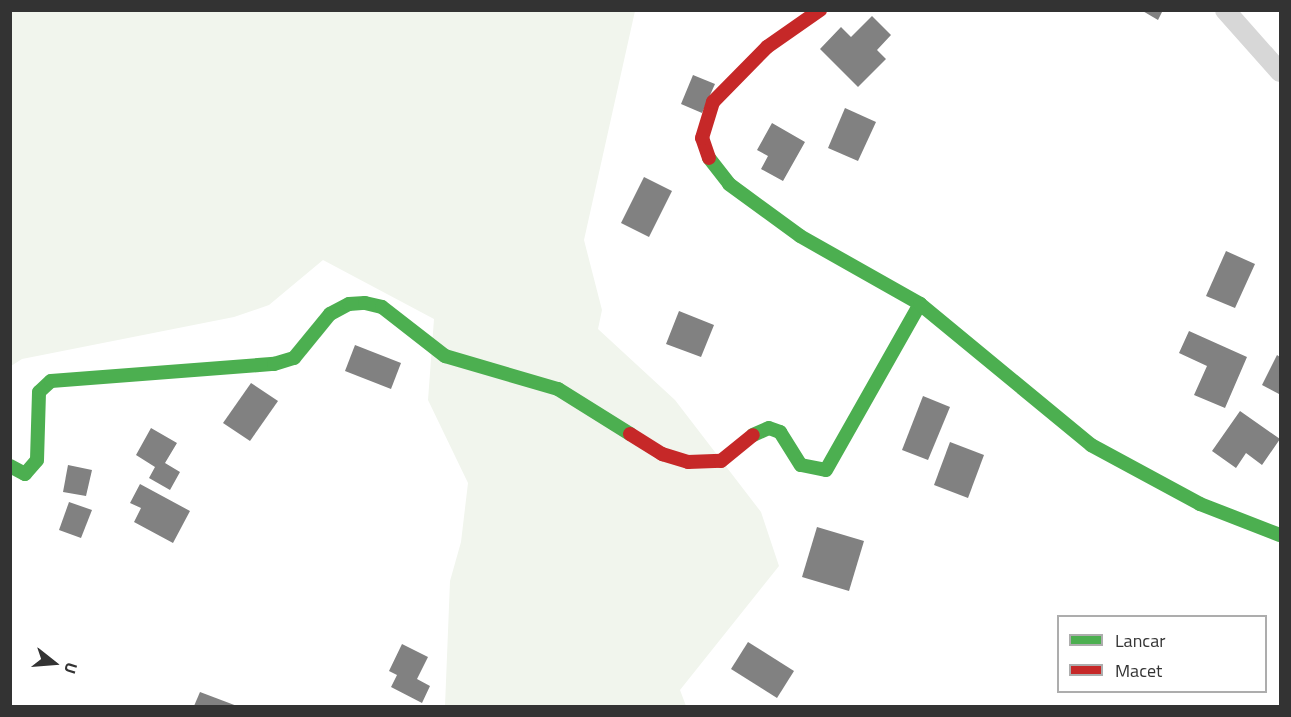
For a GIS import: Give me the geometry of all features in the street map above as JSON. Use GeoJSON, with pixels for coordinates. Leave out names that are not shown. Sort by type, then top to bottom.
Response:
{"type":"FeatureCollection","features":[{"type":"Feature","properties":{"kind":"street"},"geometry":{"type":"LineString","coordinates":[[820,10],[767,47],[713,102],[702,138],[707,155],[729,183],[800,236],[920,304],[1091,445],[1200,504],[1281,535]]}},
{"type":"Feature","properties":{"kind":"street"},"geometry":{"type":"LineString","coordinates":[[1225,10],[1281,72]]}},
{"type":"Feature","properties":{"kind":"street"},"geometry":{"type":"LineString","coordinates":[[10,466],[26,474],[37,460],[39,392],[51,381],[274,364],[294,358],[330,314],[349,304],[364,303],[382,306],[445,356],[558,389],[662,454],[688,462],[721,461],[758,431],[769,428],[780,432],[801,465],[814,471],[826,470],[920,304]]}},
{"type":"Feature","properties":{"kind":"shaded area"},"geometry":{"type":"Polygon","coordinates":[[[11,11],[635,11],[584,240],[602,310],[598,329],[675,400],[761,512],[779,566],[680,690],[686,706],[445,706],[450,581],[461,542],[468,483],[428,400],[434,319],[323,260],[269,305],[234,317],[22,359],[11,366],[11,11]]]}},
{"type":"Feature","properties":{"kind":"building"},"geometry":{"type":"Polygon","coordinates":[[[1141,10],[1163,10],[1158,20],[1141,10]]]}},
{"type":"Feature","properties":{"kind":"building"},"geometry":{"type":"Polygon","coordinates":[[[872,16],[891,35],[877,50],[886,59],[858,87],[820,49],[841,27],[851,37],[872,16]]]}},
{"type":"Feature","properties":{"kind":"building"},"geometry":{"type":"Polygon","coordinates":[[[693,75],[715,84],[702,113],[681,104],[693,75]]]}},
{"type":"Feature","properties":{"kind":"building"},"geometry":{"type":"Polygon","coordinates":[[[845,108],[876,122],[858,161],[828,148],[845,108]]]}},
{"type":"Feature","properties":{"kind":"building"},"geometry":{"type":"Polygon","coordinates":[[[772,123],[805,142],[783,181],[761,169],[768,156],[757,150],[772,123]]]}},
{"type":"Feature","properties":{"kind":"building"},"geometry":{"type":"Polygon","coordinates":[[[644,177],[672,191],[649,237],[621,223],[644,177]]]}},
{"type":"Feature","properties":{"kind":"building"},"geometry":{"type":"Polygon","coordinates":[[[1226,251],[1255,264],[1235,308],[1206,296],[1226,251]]]}},
{"type":"Feature","properties":{"kind":"building"},"geometry":{"type":"Polygon","coordinates":[[[679,311],[714,325],[701,357],[666,344],[679,311]]]}},
{"type":"Feature","properties":{"kind":"building"},"geometry":{"type":"Polygon","coordinates":[[[1189,331],[1247,357],[1225,408],[1194,395],[1207,366],[1179,353],[1189,331]]]}},
{"type":"Feature","properties":{"kind":"building"},"geometry":{"type":"Polygon","coordinates":[[[355,345],[401,363],[391,389],[345,371],[355,345]]]}},
{"type":"Feature","properties":{"kind":"building"},"geometry":{"type":"Polygon","coordinates":[[[1277,355],[1280,357],[1279,394],[1262,385],[1277,355]]]}},
{"type":"Feature","properties":{"kind":"building"},"geometry":{"type":"Polygon","coordinates":[[[251,383],[278,401],[250,441],[223,423],[251,383]]]}},
{"type":"Feature","properties":{"kind":"building"},"geometry":{"type":"Polygon","coordinates":[[[923,396],[950,407],[928,460],[902,450],[923,396]]]}},
{"type":"Feature","properties":{"kind":"building"},"geometry":{"type":"Polygon","coordinates":[[[1240,411],[1280,439],[1262,465],[1246,453],[1236,468],[1212,451],[1240,411]]]}},
{"type":"Feature","properties":{"kind":"building"},"geometry":{"type":"Polygon","coordinates":[[[151,428],[177,443],[165,463],[180,472],[170,490],[149,478],[155,467],[136,455],[151,428]]]}},
{"type":"Feature","properties":{"kind":"building"},"geometry":{"type":"Polygon","coordinates":[[[950,442],[984,455],[968,498],[934,485],[950,442]]]}},
{"type":"Feature","properties":{"kind":"building"},"geometry":{"type":"Polygon","coordinates":[[[68,465],[92,470],[86,496],[63,492],[68,465]]]}},
{"type":"Feature","properties":{"kind":"building"},"geometry":{"type":"Polygon","coordinates":[[[140,484],[190,511],[173,543],[134,522],[141,508],[130,503],[140,484]]]}},
{"type":"Feature","properties":{"kind":"building"},"geometry":{"type":"Polygon","coordinates":[[[69,502],[92,510],[81,538],[59,530],[69,502]]]}},
{"type":"Feature","properties":{"kind":"building"},"geometry":{"type":"Polygon","coordinates":[[[817,527],[864,541],[849,591],[802,577],[817,527]]]}},
{"type":"Feature","properties":{"kind":"building"},"geometry":{"type":"Polygon","coordinates":[[[748,642],[794,671],[777,698],[731,669],[748,642]]]}},
{"type":"Feature","properties":{"kind":"building"},"geometry":{"type":"Polygon","coordinates":[[[402,644],[428,657],[417,679],[430,686],[422,703],[391,687],[397,675],[389,671],[402,644]]]}},
{"type":"Feature","properties":{"kind":"building"},"geometry":{"type":"Polygon","coordinates":[[[200,692],[237,706],[194,706],[200,692]]]}},
{"type":"Feature","properties":{"kind":"traffic: fast"},"geometry":{"type":"LineString","coordinates":[[709,158],[729,184],[800,236],[920,304]]}},
{"type":"Feature","properties":{"kind":"traffic: fast"},"geometry":{"type":"LineString","coordinates":[[10,466],[25,474],[37,460],[39,392],[51,381],[274,364],[294,358],[330,314],[349,304],[365,303],[382,307],[445,356],[558,389],[630,434]]}},
{"type":"Feature","properties":{"kind":"traffic: fast"},"geometry":{"type":"LineString","coordinates":[[753,435],[769,428],[780,432],[801,465],[826,470],[920,304],[1091,445],[1200,504],[1280,535]]}},
{"type":"Feature","properties":{"kind":"traffic: jam"},"geometry":{"type":"LineString","coordinates":[[709,158],[702,138],[713,102],[767,47],[820,10]]}},
{"type":"Feature","properties":{"kind":"traffic: jam"},"geometry":{"type":"LineString","coordinates":[[630,434],[662,454],[688,462],[721,461],[753,435]]}}]}
